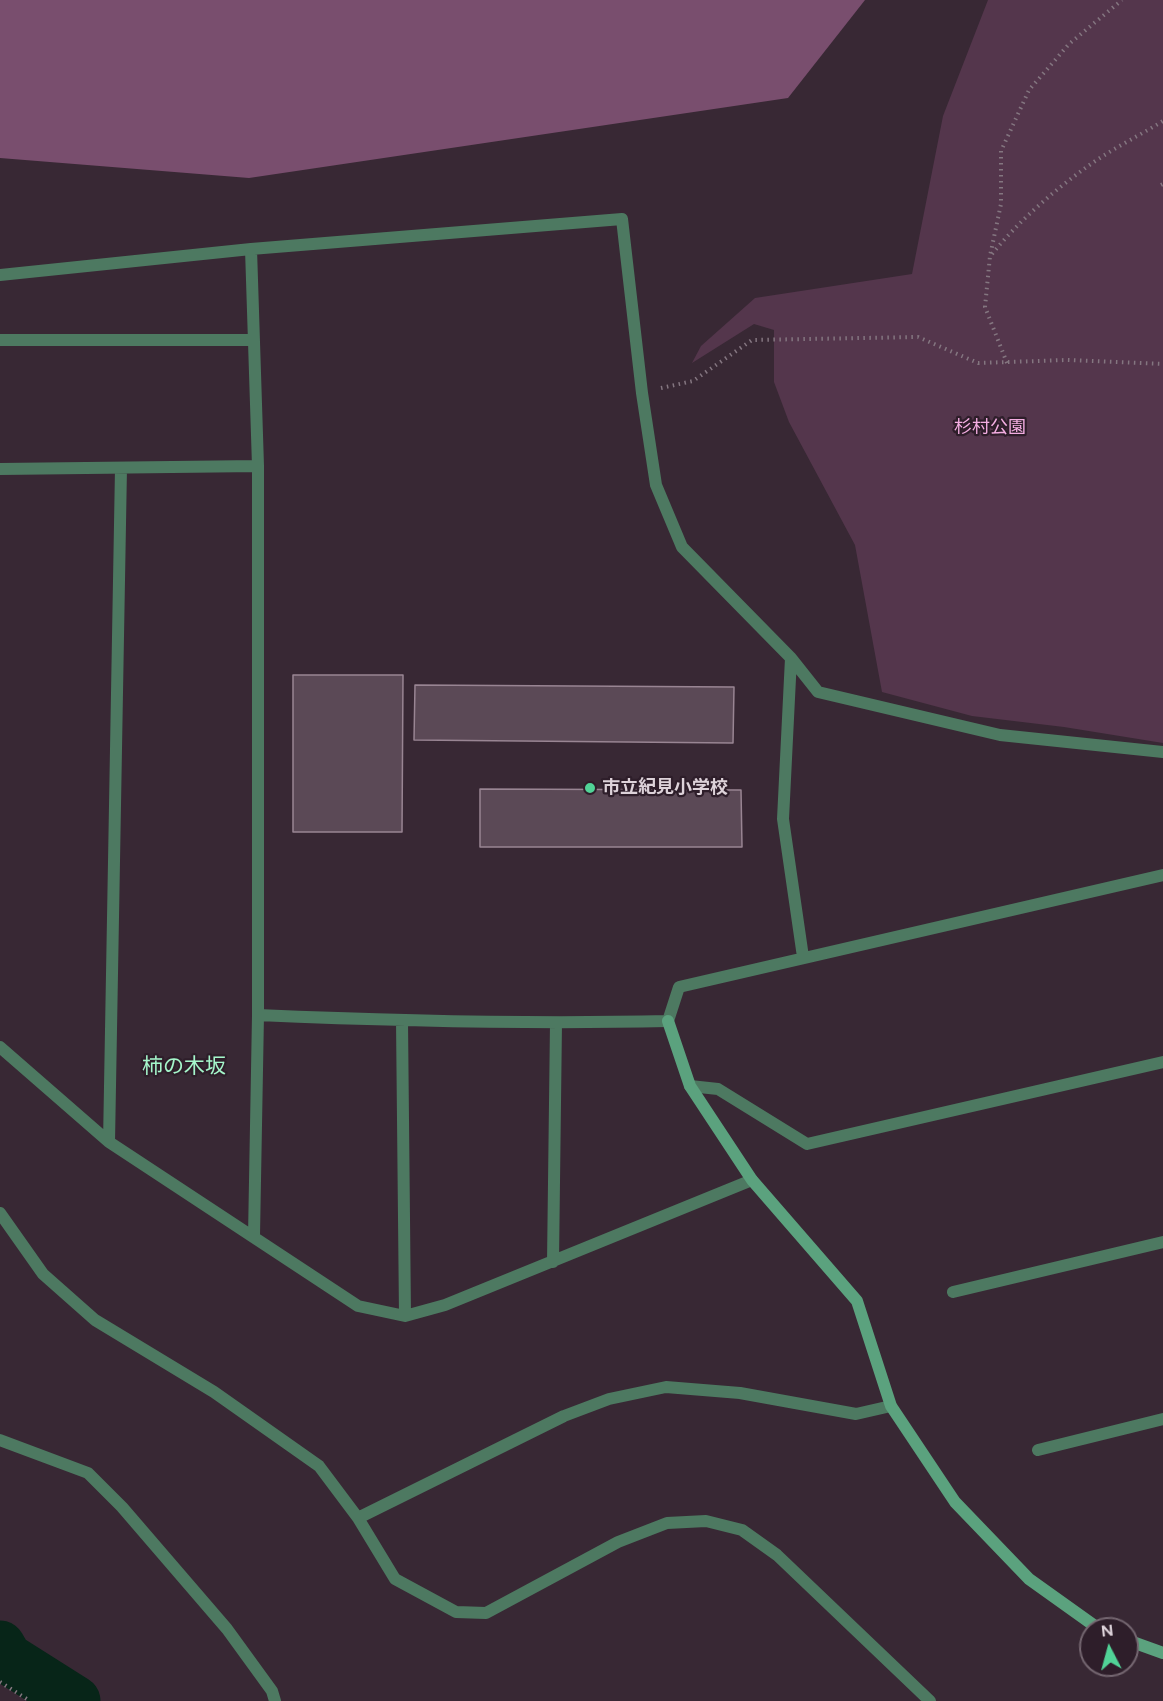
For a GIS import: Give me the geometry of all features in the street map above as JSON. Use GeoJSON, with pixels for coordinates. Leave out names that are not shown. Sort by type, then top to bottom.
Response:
{"type":"FeatureCollection","features":[{"type":"Feature","properties":{"kind":"street"},"geometry":{"type":"LineString","coordinates":[[0,275],[251,249],[622,219],[642,393],[656,485],[682,547],[791,658],[818,692],[1000,735],[1163,752]]}},
{"type":"Feature","properties":{"kind":"street"},"geometry":{"type":"LineString","coordinates":[[251,249],[258,466],[258,1015],[254,1236]]}},
{"type":"Feature","properties":{"kind":"street"},"geometry":{"type":"LineString","coordinates":[[0,340],[253,340]]}},
{"type":"Feature","properties":{"kind":"street"},"geometry":{"type":"LineString","coordinates":[[0,469],[258,466]]}},
{"type":"Feature","properties":{"kind":"street"},"geometry":{"type":"LineString","coordinates":[[109,1142],[121,468]]}},
{"type":"Feature","properties":{"kind":"street"},"geometry":{"type":"LineString","coordinates":[[791,658],[783,819],[803,957]]}},
{"type":"Feature","properties":{"kind":"street"},"geometry":{"type":"LineString","coordinates":[[1082,1617],[1029,1579],[955,1502],[891,1406],[857,1301],[753,1180],[690,1086],[668,1021],[679,987],[1163,875]]}},
{"type":"Feature","properties":{"kind":"street"},"geometry":{"type":"LineString","coordinates":[[258,1015],[402,1021],[556,1023],[668,1021]]}},
{"type":"Feature","properties":{"kind":"street"},"geometry":{"type":"LineString","coordinates":[[402,1021],[405,1316]]}},
{"type":"Feature","properties":{"kind":"street"},"geometry":{"type":"LineString","coordinates":[[553,1262],[556,1023]]}},
{"type":"Feature","properties":{"kind":"street"},"geometry":{"type":"LineString","coordinates":[[0,1047],[109,1142],[358,1306],[405,1316],[445,1305],[753,1180]]}},
{"type":"Feature","properties":{"kind":"street"},"geometry":{"type":"LineString","coordinates":[[690,1086],[718,1089],[807,1144],[1163,1062]]}},
{"type":"Feature","properties":{"kind":"street"},"geometry":{"type":"LineString","coordinates":[[0,1213],[43,1274],[95,1320],[214,1392],[319,1466],[358,1518],[395,1579],[456,1612],[486,1613],[618,1542],[667,1523],[706,1521],[742,1530],[777,1555],[930,1701]]}},
{"type":"Feature","properties":{"kind":"street"},"geometry":{"type":"LineString","coordinates":[[953,1292],[1163,1242]]}},
{"type":"Feature","properties":{"kind":"street"},"geometry":{"type":"LineString","coordinates":[[358,1518],[564,1416],[609,1399],[666,1387],[740,1393],[856,1414],[891,1406]]}},
{"type":"Feature","properties":{"kind":"street"},"geometry":{"type":"LineString","coordinates":[[1038,1450],[1163,1419]]}},
{"type":"Feature","properties":{"kind":"street"},"geometry":{"type":"LineString","coordinates":[[0,1440],[88,1473],[122,1507],[226,1629],[272,1691],[275,1701]]}},
{"type":"Feature","properties":{"kind":"street"},"geometry":{"type":"LineString","coordinates":[[1139,1644],[1163,1653]]}},
{"type":"Feature","properties":{"kind":"path"},"geometry":{"type":"LineString","coordinates":[[1007,363],[985,307],[990,256],[1001,204],[1001,151],[1029,90],[1069,44],[1122,0]]}},
{"type":"Feature","properties":{"kind":"path"},"geometry":{"type":"LineString","coordinates":[[990,256],[1032,212],[1084,168],[1163,121]]}},
{"type":"Feature","properties":{"kind":"path"},"geometry":{"type":"LineString","coordinates":[[642,393],[693,381],[752,340],[918,337],[978,363],[1067,360],[1163,364]]}},
{"type":"Feature","properties":{"kind":"path"},"geometry":{"type":"LineString","coordinates":[[0,1682],[30,1701]]}},
{"type":"Feature","properties":{"kind":"green space","name":"杉村公園"},"geometry":{"type":"Polygon","coordinates":[[[988,0],[1163,0],[1163,743],[1064,727],[972,716],[882,692],[855,545],[789,422],[774,382],[774,330],[754,324],[692,363],[701,346],[755,298],[912,274],[943,116],[988,0]]]}},
{"type":"Feature","properties":{"kind":"shaded area"},"geometry":{"type":"Polygon","coordinates":[[[0,0],[865,0],[788,98],[249,178],[0,158],[0,0]]]}},
{"type":"Feature","properties":{"kind":"building"},"geometry":{"type":"Polygon","coordinates":[[[293,675],[403,675],[402,832],[293,832],[293,675]]]}},
{"type":"Feature","properties":{"kind":"building"},"geometry":{"type":"Polygon","coordinates":[[[415,685],[734,687],[733,743],[414,740],[415,685]]]}},
{"type":"Feature","properties":{"kind":"building"},"geometry":{"type":"Polygon","coordinates":[[[480,789],[741,790],[742,847],[480,847],[480,789]]]}},
{"type":"Feature","properties":{"kind":"waterway"},"geometry":{"type":"LineString","coordinates":[[0,1646],[7,1658],[75,1701]]}},
{"type":"Feature","properties":{"kind":"place","name":"市立紀見小学校"},"geometry":{"type":"Point","coordinates":[590,788]}},
{"type":"Feature","properties":{"kind":"district","name":"柿の木坂"},"geometry":{"type":"Point","coordinates":[184,1067]}}]}
